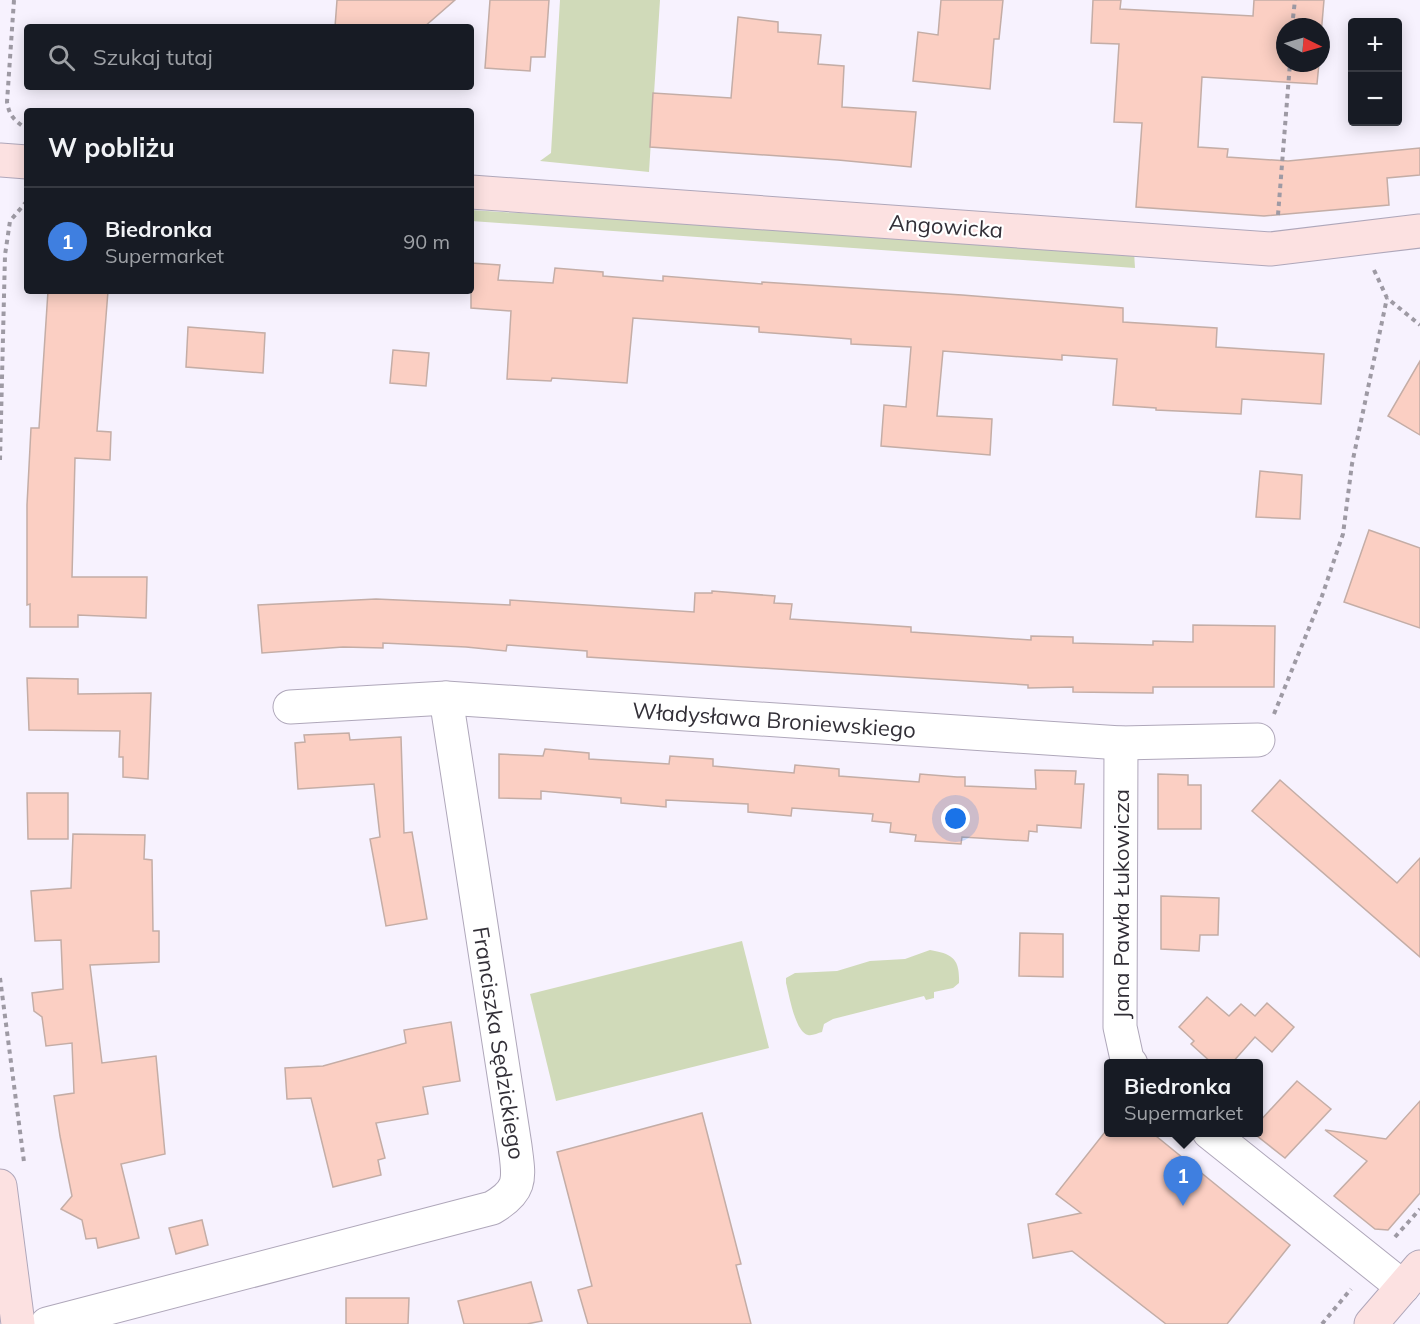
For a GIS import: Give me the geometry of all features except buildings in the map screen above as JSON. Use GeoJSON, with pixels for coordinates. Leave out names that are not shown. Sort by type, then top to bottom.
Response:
{"type":"FeatureCollection","features":[{"type":"Feature","properties":{"kind":"street"},"geometry":{"type":"LineString","coordinates":[[0,160],[24,162]]}},
{"type":"Feature","properties":{"kind":"street","name":"Angowicka"},"geometry":{"type":"LineString","coordinates":[[474,192],[1270,249],[1420,231]]}},
{"type":"Feature","properties":{"kind":"street","name":"Władysława Broniewskiego"},"geometry":{"type":"LineString","coordinates":[[290,707],[446,698],[1121,743],[1258,740]]}},
{"type":"Feature","properties":{"kind":"street","name":"Franciszka Sędzickiego"},"geometry":{"type":"LineString","coordinates":[[47,1324],[492,1208],[507,1199],[515,1188],[519,1174],[446,698]]}},
{"type":"Feature","properties":{"kind":"street","name":"Jana Pawła Łukowicza"},"geometry":{"type":"LineString","coordinates":[[1121,743],[1120,1027],[1127,1059]]}},
{"type":"Feature","properties":{"kind":"street"},"geometry":{"type":"LineString","coordinates":[[1216,1137],[1411,1277],[1371,1324]]}},
{"type":"Feature","properties":{"kind":"street"},"geometry":{"type":"LineString","coordinates":[[0,1186],[18,1324]]}},
{"type":"Feature","properties":{"kind":"path"},"geometry":{"type":"LineString","coordinates":[[14,0],[7,102],[8,111],[20,124]]}},
{"type":"Feature","properties":{"kind":"path"},"geometry":{"type":"LineString","coordinates":[[1293,18],[1294,0]]}},
{"type":"Feature","properties":{"kind":"path"},"geometry":{"type":"LineString","coordinates":[[1277,218],[1289,72]]}},
{"type":"Feature","properties":{"kind":"path"},"geometry":{"type":"LineString","coordinates":[[0,460],[5,255],[10,221],[24,205]]}},
{"type":"Feature","properties":{"kind":"path"},"geometry":{"type":"LineString","coordinates":[[1373,269],[1387,298],[1420,326]]}},
{"type":"Feature","properties":{"kind":"path"},"geometry":{"type":"LineString","coordinates":[[1258,740],[1277,708],[1322,596],[1343,534],[1352,464],[1387,298]]}},
{"type":"Feature","properties":{"kind":"path"},"geometry":{"type":"LineString","coordinates":[[0,978],[25,1165]]}},
{"type":"Feature","properties":{"kind":"path"},"geometry":{"type":"LineString","coordinates":[[1390,1242],[1420,1209]]}},
{"type":"Feature","properties":{"kind":"path"},"geometry":{"type":"LineString","coordinates":[[1322,1324],[1355,1284]]}},
{"type":"Feature","properties":{"kind":"green space"},"geometry":{"type":"Polygon","coordinates":[[[560,0],[660,0],[649,172],[540,161],[551,153],[560,0]]]}},
{"type":"Feature","properties":{"kind":"green space"},"geometry":{"type":"Polygon","coordinates":[[[474,210],[1134,251],[1135,268],[474,221],[474,210]]]}},
{"type":"Feature","properties":{"kind":"green space"},"geometry":{"type":"Polygon","coordinates":[[[742,941],[769,1048],[556,1101],[530,994],[742,941]]]}},
{"type":"Feature","properties":{"kind":"green space"},"geometry":{"type":"Polygon","coordinates":[[[930,950],[944,953],[956,963],[959,983],[953,988],[934,992],[934,998],[926,1000],[924,996],[833,1019],[824,1024],[822,1032],[813,1035],[803,1032],[796,1020],[786,983],[786,978],[795,973],[837,971],[870,961],[905,959],[930,950]]]}},
{"type":"Feature","properties":{"kind":"place","name":"Biedronka"},"geometry":{"type":"Point","coordinates":[1183,1206]}}]}
